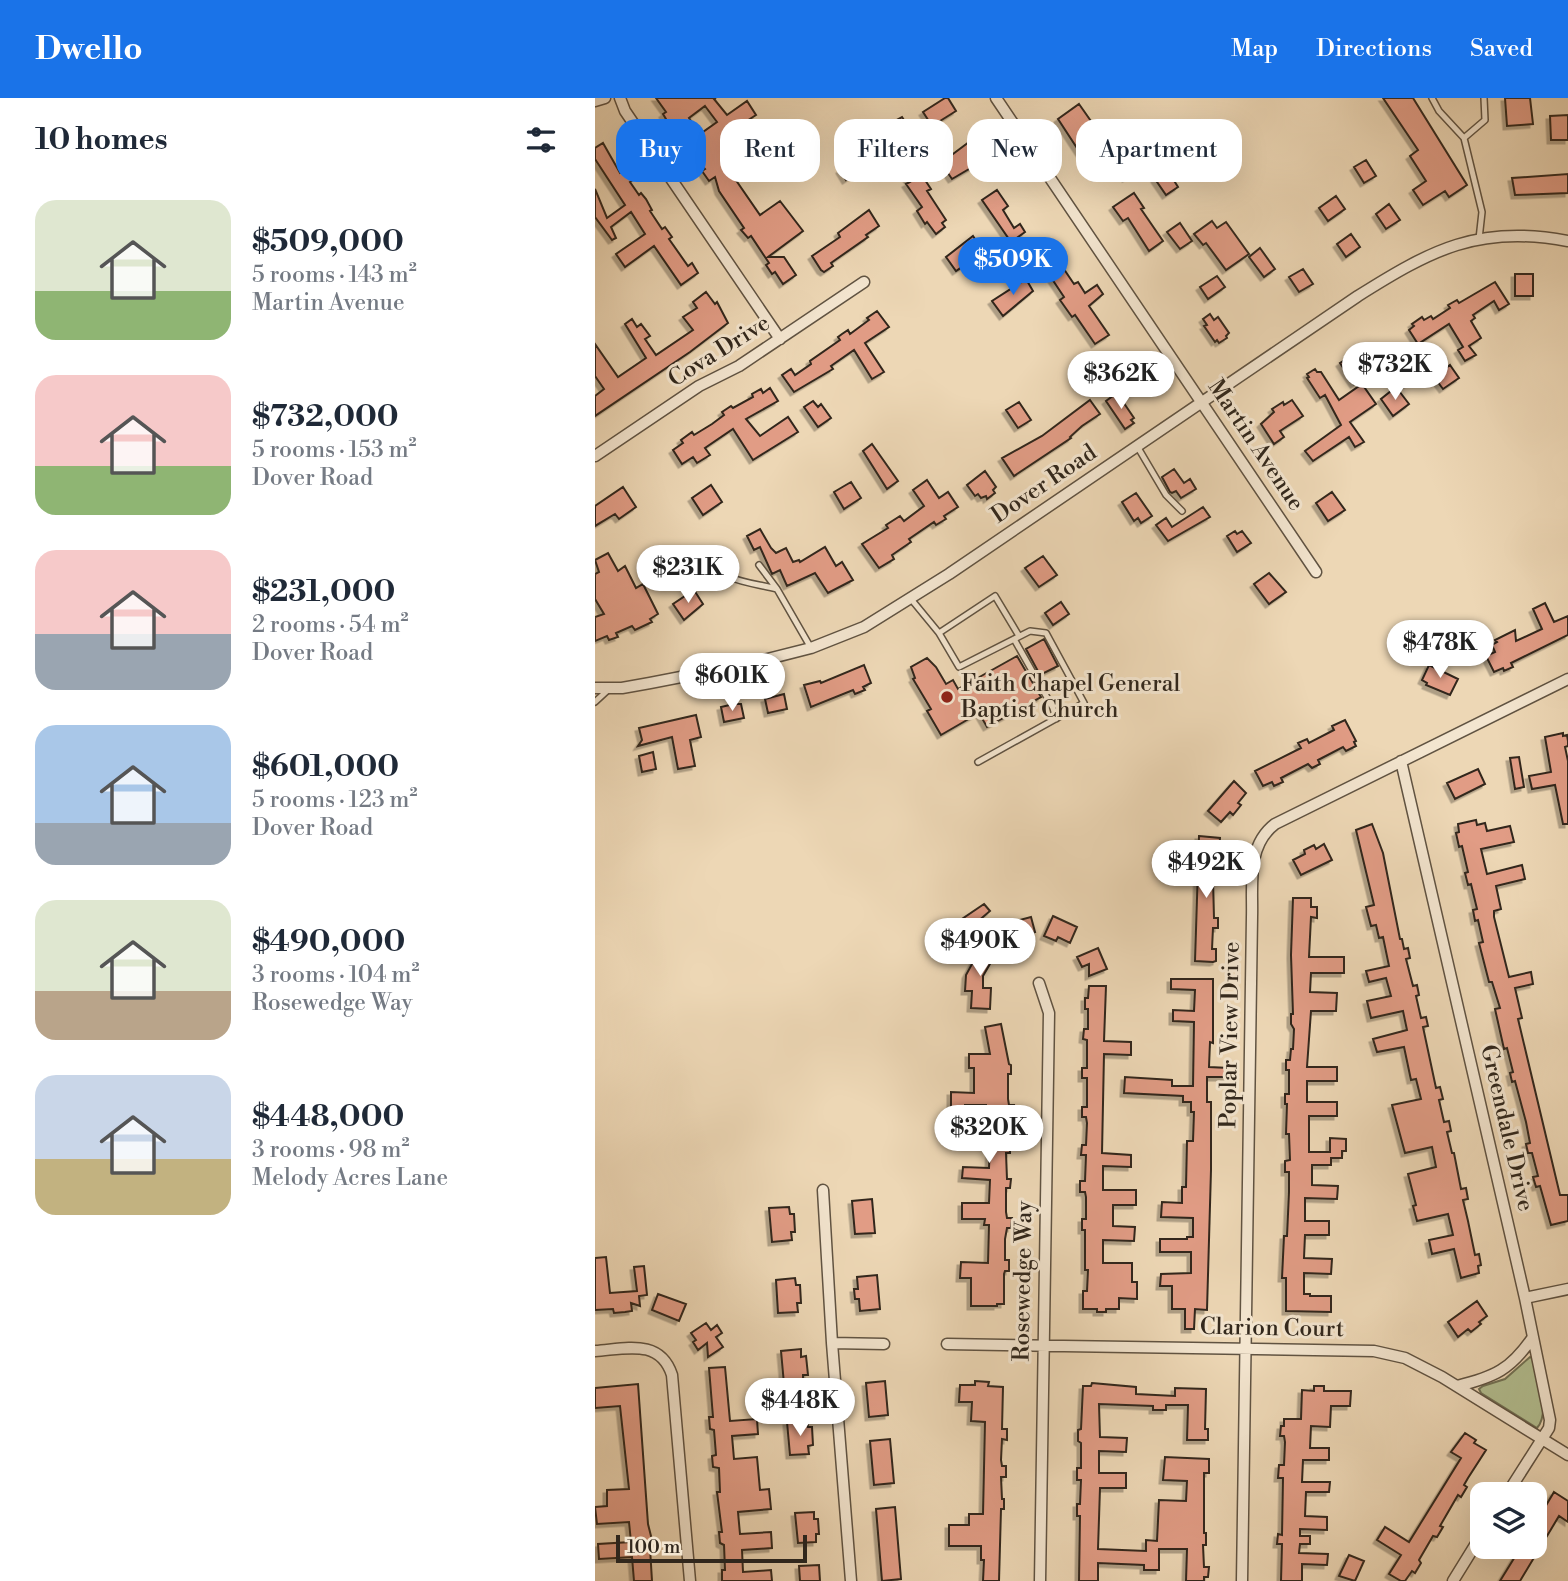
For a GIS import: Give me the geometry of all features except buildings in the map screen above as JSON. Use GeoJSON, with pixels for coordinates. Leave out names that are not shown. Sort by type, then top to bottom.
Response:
{"type":"FeatureCollection","features":[{"type":"Feature","properties":{"kind":"street"},"geometry":{"type":"LineString","coordinates":[[595,101],[605,98]]}},
{"type":"Feature","properties":{"kind":"street"},"geometry":{"type":"LineString","coordinates":[[620,98],[625,111],[780,339]]}},
{"type":"Feature","properties":{"kind":"street","name":"Martin Avenue"},"geometry":{"type":"LineString","coordinates":[[996,98],[1317,572]]}},
{"type":"Feature","properties":{"kind":"street","name":"Dover Road"},"geometry":{"type":"LineString","coordinates":[[595,688],[650,683],[811,648],[864,628],[1407,265],[1431,253],[1479,239],[1520,235],[1568,241]]}},
{"type":"Feature","properties":{"kind":"street","name":"Cova Drive"},"geometry":{"type":"LineString","coordinates":[[595,456],[699,386],[739,366],[864,282]]}},
{"type":"Feature","properties":{"kind":"street","name":"Poplar View Drive"},"geometry":{"type":"LineString","coordinates":[[1242,1581],[1255,851],[1260,838],[1275,824],[1568,679]]}},
{"type":"Feature","properties":{"kind":"street","name":"Greendale Drive"},"geometry":{"type":"LineString","coordinates":[[1401,761],[1551,1420],[1549,1428],[1514,1482]]}},
{"type":"Feature","properties":{"kind":"street","name":"Rosewedge Way"},"geometry":{"type":"LineString","coordinates":[[1039,983],[1049,1013],[1040,1581]]}},
{"type":"Feature","properties":{"kind":"street"},"geometry":{"type":"LineString","coordinates":[[823,1190],[851,1581]]}},
{"type":"Feature","properties":{"kind":"street"},"geometry":{"type":"LineString","coordinates":[[1525,1298],[1568,1289]]}},
{"type":"Feature","properties":{"kind":"street"},"geometry":{"type":"LineString","coordinates":[[1457,1386],[1502,1371],[1533,1337]]}},
{"type":"Feature","properties":{"kind":"street"},"geometry":{"type":"LineString","coordinates":[[832,1343],[884,1344]]}},
{"type":"Feature","properties":{"kind":"street","name":"Clarion Court"},"geometry":{"type":"LineString","coordinates":[[947,1344],[1374,1351],[1405,1358],[1457,1386],[1568,1455]]}},
{"type":"Feature","properties":{"kind":"street"},"geometry":{"type":"LineString","coordinates":[[595,1351],[647,1349],[664,1358],[669,1365],[690,1581]]}},
{"type":"Feature","properties":{"kind":"street"},"geometry":{"type":"LineString","coordinates":[[1453,1581],[1470,1553]]}},
{"type":"Feature","properties":{"kind":"lane"},"geometry":{"type":"LineString","coordinates":[[1432,98],[1439,111],[1464,138],[1482,212],[1479,239]]}},
{"type":"Feature","properties":{"kind":"lane"},"geometry":{"type":"LineString","coordinates":[[1464,138],[1485,120],[1484,98]]}},
{"type":"Feature","properties":{"kind":"lane"},"geometry":{"type":"LineString","coordinates":[[1137,446],[1167,495],[1182,511]]}},
{"type":"Feature","properties":{"kind":"lane"},"geometry":{"type":"LineString","coordinates":[[705,556],[722,576],[777,589]]}},
{"type":"Feature","properties":{"kind":"lane"},"geometry":{"type":"LineString","coordinates":[[759,565],[777,589],[811,648]]}},
{"type":"Feature","properties":{"kind":"lane"},"geometry":{"type":"LineString","coordinates":[[939,634],[995,596],[1053,708],[1056,719]]}},
{"type":"Feature","properties":{"kind":"lane"},"geometry":{"type":"LineString","coordinates":[[911,599],[939,634],[959,667],[1030,631],[1046,633],[1084,704],[978,762]]}},
{"type":"Feature","properties":{"kind":"lane"},"geometry":{"type":"LineString","coordinates":[[595,702],[610,688]]}},
{"type":"Feature","properties":{"kind":"green space"},"geometry":{"type":"Polygon","coordinates":[[[1530,1357],[1533,1359],[1543,1404],[1541,1421],[1537,1428],[1481,1393],[1479,1389],[1505,1379],[1530,1357]]]}},
{"type":"Feature","properties":{"kind":"place","name":"Faith Chapel General Baptist Church"},"geometry":{"type":"Point","coordinates":[947,697]}}]}
